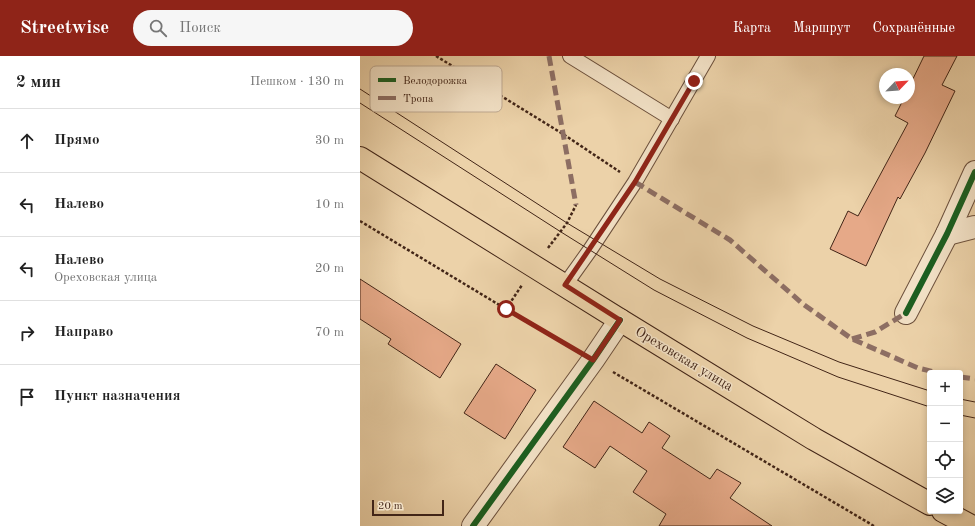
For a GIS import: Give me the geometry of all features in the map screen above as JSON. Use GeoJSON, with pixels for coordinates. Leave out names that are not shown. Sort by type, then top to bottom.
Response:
{"type":"FeatureCollection","features":[{"type":"Feature","properties":{"kind":"main road","name":"Ореховская улица"},"geometry":{"type":"LineString","coordinates":[[360,158],[814,439],[927,502]]}},
{"type":"Feature","properties":{"kind":"main road"},"geometry":{"type":"LineString","coordinates":[[949,514],[972,526]]}},
{"type":"Feature","properties":{"kind":"street"},"geometry":{"type":"LineString","coordinates":[[906,313],[947,234],[975,172]]}},
{"type":"Feature","properties":{"kind":"street"},"geometry":{"type":"LineString","coordinates":[[947,234],[975,227]]}},
{"type":"Feature","properties":{"kind":"street"},"geometry":{"type":"LineString","coordinates":[[473,526],[593,360],[620,320]]}},
{"type":"Feature","properties":{"kind":"lane"},"geometry":{"type":"LineString","coordinates":[[570,56],[672,119]]}},
{"type":"Feature","properties":{"kind":"lane"},"geometry":{"type":"LineString","coordinates":[[565,285],[635,182],[708,56]]}},
{"type":"Feature","properties":{"kind":"path"},"geometry":{"type":"LineString","coordinates":[[436,56],[452,66]]}},
{"type":"Feature","properties":{"kind":"path"},"geometry":{"type":"LineString","coordinates":[[502,97],[563,134],[635,182]]}},
{"type":"Feature","properties":{"kind":"path"},"geometry":{"type":"LineString","coordinates":[[360,221],[499,305],[874,526]]}},
{"type":"Feature","properties":{"kind":"building"},"geometry":{"type":"Polygon","coordinates":[[[924,56],[957,56],[942,85],[955,91],[925,153],[900,199],[898,197],[866,266],[830,249],[848,211],[858,216],[908,123],[895,116],[901,104],[915,104],[915,75],[924,56]]]}},
{"type":"Feature","properties":{"kind":"building"},"geometry":{"type":"Polygon","coordinates":[[[360,279],[461,344],[440,378],[388,344],[391,339],[360,319],[360,279]]]}},
{"type":"Feature","properties":{"kind":"building"},"geometry":{"type":"Polygon","coordinates":[[[496,364],[536,390],[505,439],[464,413],[496,364]]]}},
{"type":"Feature","properties":{"kind":"building"},"geometry":{"type":"Polygon","coordinates":[[[594,401],[642,433],[649,422],[670,436],[662,448],[710,479],[717,469],[741,483],[730,498],[772,526],[659,526],[666,514],[633,492],[647,471],[610,446],[595,468],[563,447],[594,401]]]}},
{"type":"Feature","properties":{"kind":"tram line"},"geometry":{"type":"LineString","coordinates":[[360,89],[370,95]]}},
{"type":"Feature","properties":{"kind":"tram line"},"geometry":{"type":"LineString","coordinates":[[360,103],[370,109]]}},
{"type":"Feature","properties":{"kind":"tram line"},"geometry":{"type":"LineString","coordinates":[[374,112],[654,290],[747,338],[838,377],[927,406]]}},
{"type":"Feature","properties":{"kind":"tram line"},"geometry":{"type":"LineString","coordinates":[[396,112],[567,223],[660,279],[753,326],[839,362],[927,390]]}},
{"type":"Feature","properties":{"kind":"tram line"},"geometry":{"type":"LineString","coordinates":[[963,400],[975,402]]}},
{"type":"Feature","properties":{"kind":"tram line"},"geometry":{"type":"LineString","coordinates":[[963,416],[975,418]]}},
{"type":"Feature","properties":{"kind":"marked path"},"geometry":{"type":"LineString","coordinates":[[549,56],[576,205]]}},
{"type":"Feature","properties":{"kind":"marked path"},"geometry":{"type":"LineString","coordinates":[[635,182],[730,240],[803,304],[852,339],[918,368],[927,370]]}},
{"type":"Feature","properties":{"kind":"marked path"},"geometry":{"type":"LineString","coordinates":[[852,339],[875,332],[906,313]]}},
{"type":"Feature","properties":{"kind":"marked path"},"geometry":{"type":"LineString","coordinates":[[963,377],[975,379]]}},
{"type":"Feature","properties":{"kind":"cycle path"},"geometry":{"type":"LineString","coordinates":[[906,313],[947,234],[975,172]]}},
{"type":"Feature","properties":{"kind":"cycle path"},"geometry":{"type":"LineString","coordinates":[[473,526],[593,360],[620,320]]}},
{"type":"Feature","properties":{"kind":"route"},"geometry":{"type":"LineString","coordinates":[[506,309],[593,360],[620,320],[565,285],[635,182],[694,81]]}}]}
